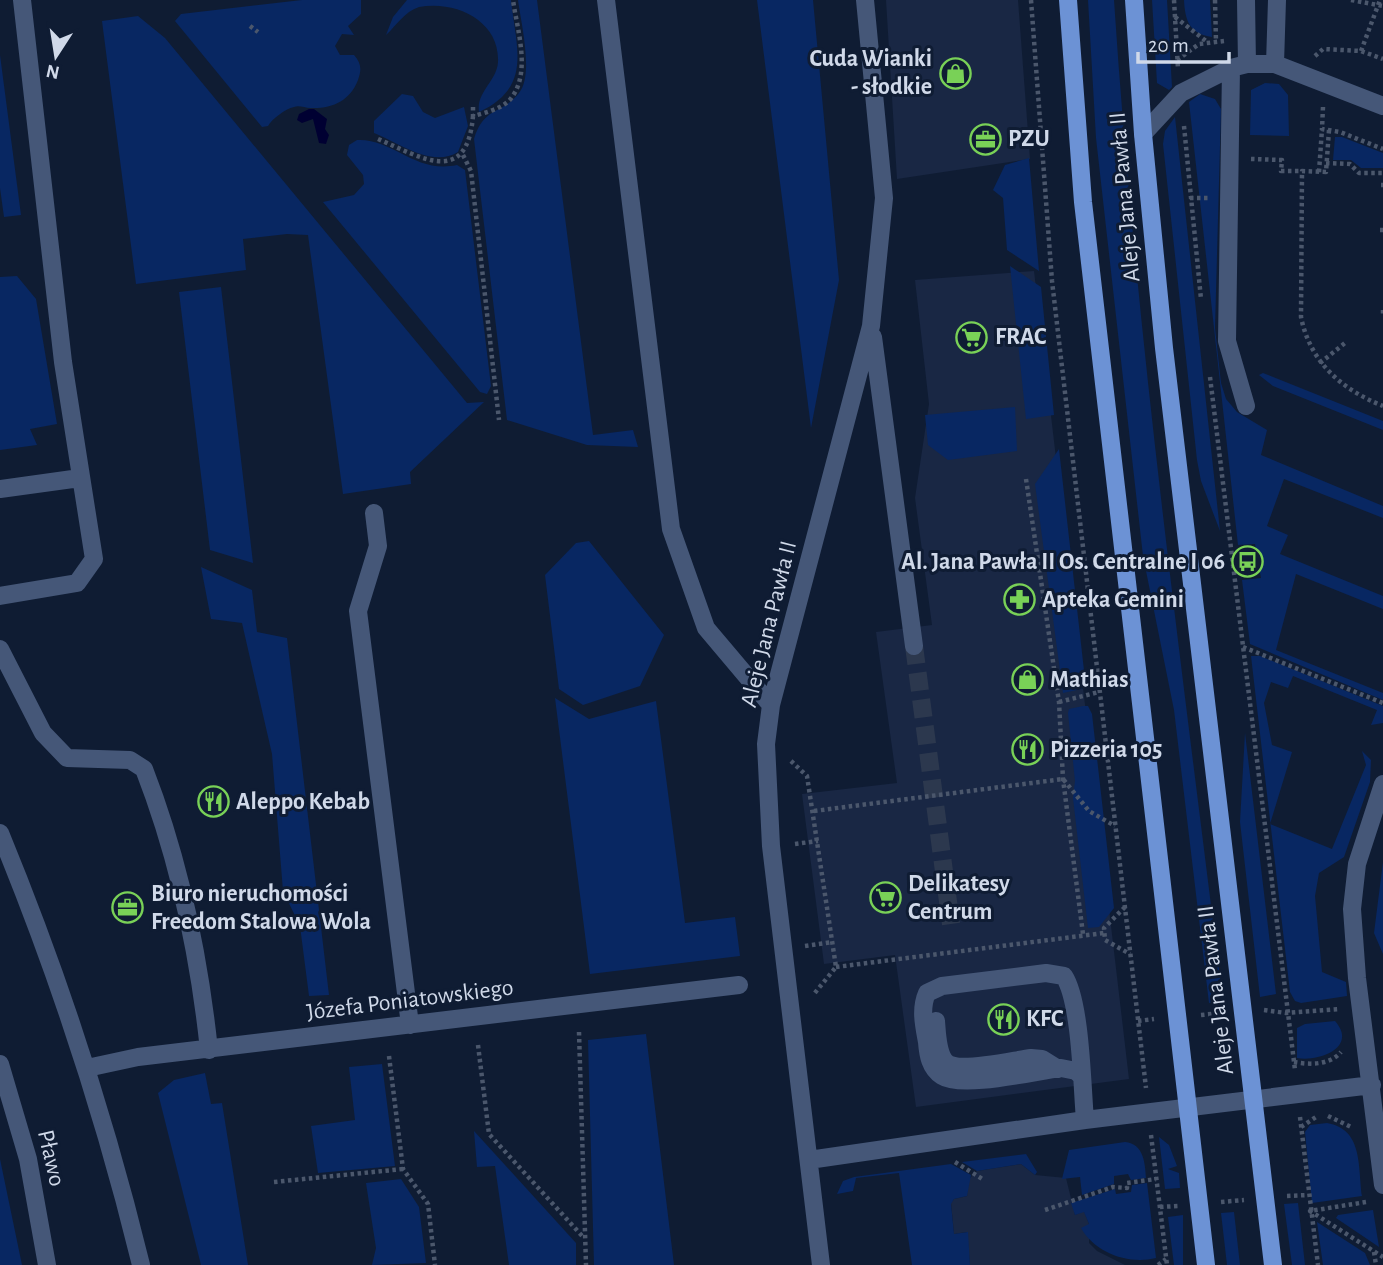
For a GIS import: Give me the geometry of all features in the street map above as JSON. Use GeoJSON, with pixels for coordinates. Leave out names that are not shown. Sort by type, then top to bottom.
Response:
{"type":"FeatureCollection","features":[{"type":"Feature","properties":{"kind":"main road","name":"Aleje Jana Pawła II"},"geometry":{"type":"LineString","coordinates":[[1068,0],[1083,202],[1206,1265]]}},
{"type":"Feature","properties":{"kind":"main road","name":"Aleje Jana Pawła II"},"geometry":{"type":"LineString","coordinates":[[1134,0],[1143,134],[1166,362],[1273,1265]]}},
{"type":"Feature","properties":{"kind":"street"},"geometry":{"type":"LineString","coordinates":[[0,596],[77,583],[94,559],[80,478],[22,0]]}},
{"type":"Feature","properties":{"kind":"street"},"geometry":{"type":"LineString","coordinates":[[606,0],[671,529],[706,628],[771,705]]}},
{"type":"Feature","properties":{"kind":"street","name":"Aleje Jana Pawła II"},"geometry":{"type":"LineString","coordinates":[[821,1265],[771,846],[766,744],[771,705],[871,327],[884,198],[864,0]]}},
{"type":"Feature","properties":{"kind":"street"},"geometry":{"type":"LineString","coordinates":[[1246,0],[1239,66],[1227,341],[1246,406]]}},
{"type":"Feature","properties":{"kind":"street"},"geometry":{"type":"LineString","coordinates":[[1275,64],[1277,0]]}},
{"type":"Feature","properties":{"kind":"street"},"geometry":{"type":"LineString","coordinates":[[1143,134],[1181,93],[1239,66],[1275,64],[1383,106]]}},
{"type":"Feature","properties":{"kind":"street"},"geometry":{"type":"LineString","coordinates":[[871,327],[914,646]]}},
{"type":"Feature","properties":{"kind":"street"},"geometry":{"type":"LineString","coordinates":[[0,489],[80,478]]}},
{"type":"Feature","properties":{"kind":"street"},"geometry":{"type":"LineString","coordinates":[[374,513],[378,546],[358,611],[410,1025]]}},
{"type":"Feature","properties":{"kind":"street"},"geometry":{"type":"LineString","coordinates":[[0,649],[43,733],[67,758],[130,760],[144,769],[177,874],[200,966],[209,1050]]}},
{"type":"Feature","properties":{"kind":"street"},"geometry":{"type":"LineString","coordinates":[[1383,784],[1357,864],[1352,909],[1357,978],[1383,1185]]}},
{"type":"Feature","properties":{"kind":"street"},"geometry":{"type":"LineString","coordinates":[[0,833],[48,954],[88,1068],[141,1265]]}},
{"type":"Feature","properties":{"kind":"street"},"geometry":{"type":"LineString","coordinates":[[1081,1076],[1076,1071],[1058,1069],[966,1080],[943,1077],[931,1065],[923,1007],[927,993],[942,986],[1046,973],[1065,976],[1072,989],[1081,1076],[1085,1120]]}},
{"type":"Feature","properties":{"kind":"street","name":"Józefa Poniatowskiego"},"geometry":{"type":"LineString","coordinates":[[88,1068],[138,1057],[738,985]]}},
{"type":"Feature","properties":{"kind":"street","name":"Pławo"},"geometry":{"type":"LineString","coordinates":[[0,1064],[28,1159],[47,1265]]}},
{"type":"Feature","properties":{"kind":"street"},"geometry":{"type":"LineString","coordinates":[[809,1160],[1085,1120],[1372,1085]]}},
{"type":"Feature","properties":{"kind":"path"},"geometry":{"type":"LineString","coordinates":[[474,117],[512,99],[518,84],[522,68],[513,0]]}},
{"type":"Feature","properties":{"kind":"path"},"geometry":{"type":"LineString","coordinates":[[1031,0],[1052,281],[1167,1265]]}},
{"type":"Feature","properties":{"kind":"path"},"geometry":{"type":"LineString","coordinates":[[1174,0],[1177,60],[1202,306]]}},
{"type":"Feature","properties":{"kind":"path"},"geometry":{"type":"LineString","coordinates":[[1215,0],[1216,42]]}},
{"type":"Feature","properties":{"kind":"path"},"geometry":{"type":"LineString","coordinates":[[1351,0],[1380,4],[1361,51]]}},
{"type":"Feature","properties":{"kind":"path"},"geometry":{"type":"LineString","coordinates":[[1175,17],[1207,42]]}},
{"type":"Feature","properties":{"kind":"path"},"geometry":{"type":"LineString","coordinates":[[250,26],[258,32]]}},
{"type":"Feature","properties":{"kind":"path"},"geometry":{"type":"LineString","coordinates":[[1177,60],[1192,47],[1207,42],[1224,41]]}},
{"type":"Feature","properties":{"kind":"path"},"geometry":{"type":"LineString","coordinates":[[1319,172],[1324,82]]}},
{"type":"Feature","properties":{"kind":"path"},"geometry":{"type":"LineString","coordinates":[[378,139],[426,159],[441,161],[463,155],[469,145],[473,107]]}},
{"type":"Feature","properties":{"kind":"path"},"geometry":{"type":"LineString","coordinates":[[1322,129],[1383,149]]}},
{"type":"Feature","properties":{"kind":"path"},"geometry":{"type":"LineString","coordinates":[[1329,130],[1326,172],[1302,171],[1301,317],[1304,333],[1320,363],[1339,382],[1383,406]]}},
{"type":"Feature","properties":{"kind":"path"},"geometry":{"type":"LineString","coordinates":[[463,155],[471,171],[499,420]]}},
{"type":"Feature","properties":{"kind":"path"},"geometry":{"type":"LineString","coordinates":[[1326,163],[1350,164],[1359,173],[1383,173]]}},
{"type":"Feature","properties":{"kind":"path"},"geometry":{"type":"LineString","coordinates":[[1320,363],[1345,343]]}},
{"type":"Feature","properties":{"kind":"path"},"geometry":{"type":"LineString","coordinates":[[1210,374],[1318,1265]]}},
{"type":"Feature","properties":{"kind":"path"},"geometry":{"type":"LineString","coordinates":[[1026,479],[1059,702],[1063,779],[1083,934]]}},
{"type":"Feature","properties":{"kind":"path"},"geometry":{"type":"LineString","coordinates":[[1243,648],[1383,703]]}},
{"type":"Feature","properties":{"kind":"path"},"geometry":{"type":"LineString","coordinates":[[1059,702],[1098,692]]}},
{"type":"Feature","properties":{"kind":"path"},"geometry":{"type":"LineString","coordinates":[[799,766],[807,776],[814,811],[836,967]]}},
{"type":"Feature","properties":{"kind":"path"},"geometry":{"type":"LineString","coordinates":[[1063,779],[1089,811],[1115,826]]}},
{"type":"Feature","properties":{"kind":"path"},"geometry":{"type":"LineString","coordinates":[[814,811],[1063,779]]}},
{"type":"Feature","properties":{"kind":"path"},"geometry":{"type":"LineString","coordinates":[[1125,906],[1104,928],[1104,933],[1105,940],[1130,954]]}},
{"type":"Feature","properties":{"kind":"path"},"geometry":{"type":"LineString","coordinates":[[809,1000],[836,967],[1104,933]]}},
{"type":"Feature","properties":{"kind":"path"},"geometry":{"type":"LineString","coordinates":[[1343,1009],[1344,1017]]}},
{"type":"Feature","properties":{"kind":"path"},"geometry":{"type":"LineString","coordinates":[[1138,1021],[1244,1010],[1286,1013]]}},
{"type":"Feature","properties":{"kind":"path"},"geometry":{"type":"LineString","coordinates":[[579,1032],[586,1265]]}},
{"type":"Feature","properties":{"kind":"path"},"geometry":{"type":"LineString","coordinates":[[478,1045],[489,1134],[584,1238]]}},
{"type":"Feature","properties":{"kind":"path"},"geometry":{"type":"LineString","coordinates":[[1294,1062],[1305,1064],[1329,1061],[1343,1048]]}},
{"type":"Feature","properties":{"kind":"path"},"geometry":{"type":"LineString","coordinates":[[389,1056],[403,1169],[428,1204],[435,1265]]}},
{"type":"Feature","properties":{"kind":"path"},"geometry":{"type":"LineString","coordinates":[[1301,1128],[1317,1117],[1326,1115],[1347,1123],[1357,1134]]}},
{"type":"Feature","properties":{"kind":"path"},"geometry":{"type":"LineString","coordinates":[[951,1159],[984,1180]]}},
{"type":"Feature","properties":{"kind":"path"},"geometry":{"type":"LineString","coordinates":[[274,1182],[403,1169]]}},
{"type":"Feature","properties":{"kind":"path"},"geometry":{"type":"LineString","coordinates":[[1045,1210],[1113,1187],[1127,1188],[1127,1183],[1156,1179]]}},
{"type":"Feature","properties":{"kind":"path"},"geometry":{"type":"LineString","coordinates":[[1310,1211],[1367,1201],[1366,1194]]}},
{"type":"Feature","properties":{"kind":"path"},"geometry":{"type":"LineString","coordinates":[[1160,1207],[1308,1195]]}},
{"type":"Feature","properties":{"kind":"path"},"geometry":{"type":"LineString","coordinates":[[1310,1211],[1383,1257]]}},
{"type":"Feature","properties":{"kind":"path"},"geometry":{"type":"LineString","coordinates":[[1374,1252],[1376,1265]]}},
{"type":"Feature","properties":{"kind":"path"},"geometry":{"type":"LineString","coordinates":[[1158,1265],[1167,1258]]}},
{"type":"Feature","properties":{"kind":"shaded area"},"geometry":{"type":"Polygon","coordinates":[[[302,0],[361,0],[361,14],[348,26],[354,35],[342,34],[335,46],[340,55],[354,55],[360,66],[359,76],[355,87],[339,102],[318,108],[290,108],[272,120],[268,126],[262,127],[175,21],[181,14],[302,0]]]}},
{"type":"Feature","properties":{"kind":"shaded area"},"geometry":{"type":"Polygon","coordinates":[[[407,0],[511,0],[517,65],[507,91],[496,102],[479,112],[483,92],[497,69],[498,62],[497,48],[484,25],[473,16],[447,7],[419,7],[405,15],[386,35],[393,17],[407,0]]]}},
{"type":"Feature","properties":{"kind":"shaded area"},"geometry":{"type":"Polygon","coordinates":[[[518,0],[537,0],[593,435],[633,430],[638,447],[587,445],[507,420],[474,139],[483,121],[513,100],[523,85],[526,62],[518,0]]]}},
{"type":"Feature","properties":{"kind":"shaded area"},"geometry":{"type":"Polygon","coordinates":[[[757,0],[813,0],[839,280],[811,428],[757,0]]]}},
{"type":"Feature","properties":{"kind":"shaded area"},"geometry":{"type":"Polygon","coordinates":[[[886,0],[1018,0],[1030,159],[897,179],[886,0]]]}},
{"type":"Feature","properties":{"kind":"shaded area"},"geometry":{"type":"Polygon","coordinates":[[[1088,0],[1114,0],[1147,376],[1223,1002],[1209,1003],[1174,710],[1143,556],[1096,138],[1088,0]]]}},
{"type":"Feature","properties":{"kind":"shaded area"},"geometry":{"type":"Polygon","coordinates":[[[1152,0],[1167,0],[1172,87],[1169,90],[1157,83],[1152,0]]]}},
{"type":"Feature","properties":{"kind":"shaded area"},"geometry":{"type":"Polygon","coordinates":[[[1184,0],[1210,0],[1212,37],[1193,29],[1187,20],[1184,0]]]}},
{"type":"Feature","properties":{"kind":"shaded area"},"geometry":{"type":"Polygon","coordinates":[[[138,16],[165,38],[467,403],[484,402],[410,472],[411,484],[343,494],[308,235],[287,234],[243,239],[246,270],[136,284],[102,21],[138,16]]]}},
{"type":"Feature","properties":{"kind":"shaded area"},"geometry":{"type":"Polygon","coordinates":[[[0,55],[21,215],[4,217],[0,188],[0,55]]]}},
{"type":"Feature","properties":{"kind":"shaded area"},"geometry":{"type":"Polygon","coordinates":[[[1265,83],[1279,84],[1288,95],[1289,136],[1250,135],[1251,90],[1265,83]]]}},
{"type":"Feature","properties":{"kind":"shaded area"},"geometry":{"type":"Polygon","coordinates":[[[402,94],[413,96],[423,112],[435,118],[464,107],[468,126],[458,152],[448,156],[427,156],[374,133],[374,121],[402,94]]]}},
{"type":"Feature","properties":{"kind":"shaded area"},"geometry":{"type":"Polygon","coordinates":[[[1200,94],[1215,99],[1221,109],[1215,328],[1221,383],[1226,399],[1237,412],[1267,430],[1261,455],[1383,506],[1383,518],[1284,479],[1267,526],[1288,535],[1280,554],[1383,596],[1383,609],[1296,574],[1276,650],[1383,693],[1383,700],[1250,644],[1242,580],[1261,578],[1255,544],[1238,545],[1189,102],[1200,94]]]}},
{"type":"Feature","properties":{"kind":"shaded area"},"geometry":{"type":"Polygon","coordinates":[[[314,109],[327,119],[325,129],[329,135],[326,144],[319,143],[313,119],[302,123],[297,120],[299,114],[314,109]]]}},
{"type":"Feature","properties":{"kind":"shaded area"},"geometry":{"type":"Polygon","coordinates":[[[1175,117],[1220,531],[1201,481],[1197,460],[1163,144],[1165,131],[1175,117]]]}},
{"type":"Feature","properties":{"kind":"shaded area"},"geometry":{"type":"Polygon","coordinates":[[[1335,137],[1342,137],[1383,153],[1383,168],[1361,168],[1351,160],[1333,160],[1335,137]]]}},
{"type":"Feature","properties":{"kind":"shaded area"},"geometry":{"type":"Polygon","coordinates":[[[357,140],[382,144],[429,165],[457,165],[465,170],[491,386],[487,394],[480,392],[323,202],[354,195],[364,184],[363,175],[347,155],[349,145],[357,140]]]}},
{"type":"Feature","properties":{"kind":"shaded area"},"geometry":{"type":"Polygon","coordinates":[[[1029,158],[1039,271],[1007,250],[1003,198],[993,190],[1005,165],[1029,158]]]}},
{"type":"Feature","properties":{"kind":"shaded area"},"geometry":{"type":"Polygon","coordinates":[[[1010,266],[1041,287],[1054,415],[1026,419],[1010,266]]]}},
{"type":"Feature","properties":{"kind":"shaded area"},"geometry":{"type":"Polygon","coordinates":[[[1034,271],[1129,1079],[916,1107],[895,955],[824,964],[802,794],[897,783],[876,632],[932,625],[915,498],[929,404],[915,280],[1034,271]]]}},
{"type":"Feature","properties":{"kind":"shaded area"},"geometry":{"type":"Polygon","coordinates":[[[17,276],[36,299],[57,424],[30,429],[37,445],[0,450],[0,277],[17,276]]]}},
{"type":"Feature","properties":{"kind":"shaded area"},"geometry":{"type":"Polygon","coordinates":[[[221,287],[253,563],[210,550],[179,292],[221,287]]]}},
{"type":"Feature","properties":{"kind":"shaded area"},"geometry":{"type":"Polygon","coordinates":[[[1263,373],[1383,421],[1383,430],[1273,386],[1259,375],[1263,373]]]}},
{"type":"Feature","properties":{"kind":"shaded area"},"geometry":{"type":"Polygon","coordinates":[[[1015,407],[1017,451],[948,460],[928,445],[925,415],[1015,407]]]}},
{"type":"Feature","properties":{"kind":"shaded area"},"geometry":{"type":"Polygon","coordinates":[[[1059,449],[1086,688],[1063,693],[1035,484],[1059,449]]]}},
{"type":"Feature","properties":{"kind":"shaded area"},"geometry":{"type":"Polygon","coordinates":[[[589,541],[664,635],[640,686],[583,705],[559,689],[545,575],[576,543],[589,541]]]}},
{"type":"Feature","properties":{"kind":"shaded area"},"geometry":{"type":"Polygon","coordinates":[[[201,567],[252,590],[257,632],[287,638],[329,995],[309,996],[300,926],[283,891],[272,754],[242,623],[211,619],[201,567]]]}},
{"type":"Feature","properties":{"kind":"shaded area"},"geometry":{"type":"Polygon","coordinates":[[[1251,656],[1260,656],[1383,706],[1383,723],[1371,725],[1377,710],[1293,676],[1288,688],[1271,682],[1264,703],[1272,745],[1292,752],[1270,823],[1251,656]]]}},
{"type":"Feature","properties":{"kind":"shaded area"},"geometry":{"type":"Polygon","coordinates":[[[555,698],[589,719],[656,701],[685,923],[735,917],[740,956],[590,974],[555,698]]]}},
{"type":"Feature","properties":{"kind":"shaded area"},"geometry":{"type":"Polygon","coordinates":[[[1088,706],[1092,714],[1114,908],[1099,927],[1088,928],[1073,798],[1075,781],[1068,713],[1069,709],[1088,706]]]}},
{"type":"Feature","properties":{"kind":"shaded area"},"geometry":{"type":"Polygon","coordinates":[[[1245,733],[1276,994],[1260,997],[1240,822],[1245,733]]]}},
{"type":"Feature","properties":{"kind":"shaded area"},"geometry":{"type":"Polygon","coordinates":[[[1362,751],[1371,760],[1370,782],[1344,857],[1319,873],[1315,896],[1322,972],[1346,982],[1347,996],[1301,1003],[1295,1001],[1290,992],[1271,824],[1332,849],[1366,765],[1362,751]]]}},
{"type":"Feature","properties":{"kind":"shaded area"},"geometry":{"type":"Polygon","coordinates":[[[1383,862],[1383,954],[1374,933],[1383,862]]]}},
{"type":"Feature","properties":{"kind":"shaded area"},"geometry":{"type":"Polygon","coordinates":[[[1335,1021],[1341,1030],[1342,1038],[1333,1051],[1316,1058],[1297,1058],[1297,1028],[1305,1024],[1335,1021]]]}},
{"type":"Feature","properties":{"kind":"shaded area"},"geometry":{"type":"Polygon","coordinates":[[[646,1034],[674,1265],[594,1265],[588,1040],[646,1034]]]}},
{"type":"Feature","properties":{"kind":"shaded area"},"geometry":{"type":"Polygon","coordinates":[[[382,1064],[395,1166],[318,1173],[311,1126],[355,1120],[349,1067],[382,1064]]]}},
{"type":"Feature","properties":{"kind":"shaded area"},"geometry":{"type":"Polygon","coordinates":[[[205,1073],[211,1104],[222,1103],[248,1265],[201,1265],[158,1093],[174,1080],[205,1073]]]}},
{"type":"Feature","properties":{"kind":"shaded area"},"geometry":{"type":"Polygon","coordinates":[[[1327,1123],[1339,1127],[1353,1141],[1359,1161],[1362,1196],[1312,1203],[1305,1132],[1310,1125],[1327,1123]]]}},
{"type":"Feature","properties":{"kind":"shaded area"},"geometry":{"type":"Polygon","coordinates":[[[474,1131],[576,1243],[576,1265],[509,1265],[495,1166],[477,1167],[474,1131]]]}},
{"type":"Feature","properties":{"kind":"shaded area"},"geometry":{"type":"Polygon","coordinates":[[[1159,1137],[1169,1145],[1177,1166],[1168,1169],[1179,1173],[1180,1188],[1165,1189],[1159,1137]]]}},
{"type":"Feature","properties":{"kind":"shaded area"},"geometry":{"type":"Polygon","coordinates":[[[1125,1142],[1140,1150],[1146,1178],[1131,1180],[1128,1174],[1114,1176],[1114,1184],[1082,1195],[1080,1177],[1062,1179],[1069,1150],[1125,1142]]]}},
{"type":"Feature","properties":{"kind":"shaded area"},"geometry":{"type":"Polygon","coordinates":[[[1026,1154],[1037,1172],[1035,1175],[1021,1164],[977,1171],[962,1162],[1026,1154]]]}},
{"type":"Feature","properties":{"kind":"shaded area"},"geometry":{"type":"Polygon","coordinates":[[[0,1159],[22,1265],[0,1265],[0,1159]]]}},
{"type":"Feature","properties":{"kind":"shaded area"},"geometry":{"type":"Polygon","coordinates":[[[951,1164],[971,1175],[967,1196],[954,1199],[951,1204],[954,1234],[968,1232],[970,1265],[912,1265],[899,1173],[856,1178],[853,1191],[837,1194],[843,1181],[854,1177],[951,1164]]]}},
{"type":"Feature","properties":{"kind":"shaded area"},"geometry":{"type":"Polygon","coordinates":[[[1021,1164],[1035,1175],[1066,1178],[1075,1215],[1084,1211],[1089,1224],[1089,1243],[1097,1251],[1125,1265],[970,1265],[967,1232],[954,1234],[951,1203],[954,1199],[967,1196],[968,1180],[977,1171],[1021,1164]]]}},
{"type":"Feature","properties":{"kind":"shaded area"},"geometry":{"type":"Polygon","coordinates":[[[401,1179],[419,1207],[426,1263],[372,1265],[376,1248],[366,1183],[401,1179]]]}},
{"type":"Feature","properties":{"kind":"shaded area"},"geometry":{"type":"Polygon","coordinates":[[[1147,1183],[1156,1258],[1135,1260],[1114,1255],[1087,1237],[1081,1228],[1089,1224],[1084,1212],[1075,1215],[1071,1203],[1115,1189],[1116,1194],[1131,1192],[1132,1185],[1147,1183]]]}},
{"type":"Feature","properties":{"kind":"shaded area"},"geometry":{"type":"Polygon","coordinates":[[[1298,1203],[1305,1265],[1292,1265],[1284,1204],[1298,1203]]]}},
{"type":"Feature","properties":{"kind":"shaded area"},"geometry":{"type":"Polygon","coordinates":[[[1373,1210],[1379,1247],[1336,1218],[1338,1215],[1373,1210]]]}},
{"type":"Feature","properties":{"kind":"shaded area"},"geometry":{"type":"Polygon","coordinates":[[[1234,1212],[1240,1265],[1227,1265],[1221,1213],[1234,1212]]]}},
{"type":"Feature","properties":{"kind":"shaded area"},"geometry":{"type":"Polygon","coordinates":[[[1183,1215],[1183,1265],[1174,1265],[1168,1217],[1183,1215]]]}},
{"type":"Feature","properties":{"kind":"shaded area"},"geometry":{"type":"Polygon","coordinates":[[[1317,1222],[1365,1253],[1370,1265],[1323,1265],[1317,1222]]]}},
{"type":"Feature","properties":{"kind":"tunnel"},"geometry":{"type":"LineString","coordinates":[[914,646],[951,924]]}},
{"type":"Feature","properties":{"kind":"place","name":"Cuda Wianki - słodkie"},"geometry":{"type":"Point","coordinates":[955,73]}},
{"type":"Feature","properties":{"kind":"place","name":"PZU"},"geometry":{"type":"Point","coordinates":[985,139]}},
{"type":"Feature","properties":{"kind":"place","name":"FRAC"},"geometry":{"type":"Point","coordinates":[972,337]}},
{"type":"Feature","properties":{"kind":"place","name":"Al. Jana Pawła II Os. Centralne I 06"},"geometry":{"type":"Point","coordinates":[1248,562]}},
{"type":"Feature","properties":{"kind":"place","name":"Apteka Gemini"},"geometry":{"type":"Point","coordinates":[1019,600]}},
{"type":"Feature","properties":{"kind":"place","name":"Mathias"},"geometry":{"type":"Point","coordinates":[1027,680]}},
{"type":"Feature","properties":{"kind":"place","name":"Pizzeria 105"},"geometry":{"type":"Point","coordinates":[1027,750]}},
{"type":"Feature","properties":{"kind":"place","name":"Aleppo Kebab"},"geometry":{"type":"Point","coordinates":[213,802]}},
{"type":"Feature","properties":{"kind":"place","name":"Delikatesy Centrum"},"geometry":{"type":"Point","coordinates":[885,898]}},
{"type":"Feature","properties":{"kind":"place","name":"Biuro nieruchomości Freedom Stalowa Wola"},"geometry":{"type":"Point","coordinates":[128,908]}},
{"type":"Feature","properties":{"kind":"place","name":"KFC"},"geometry":{"type":"Point","coordinates":[1003,1019]}}]}
